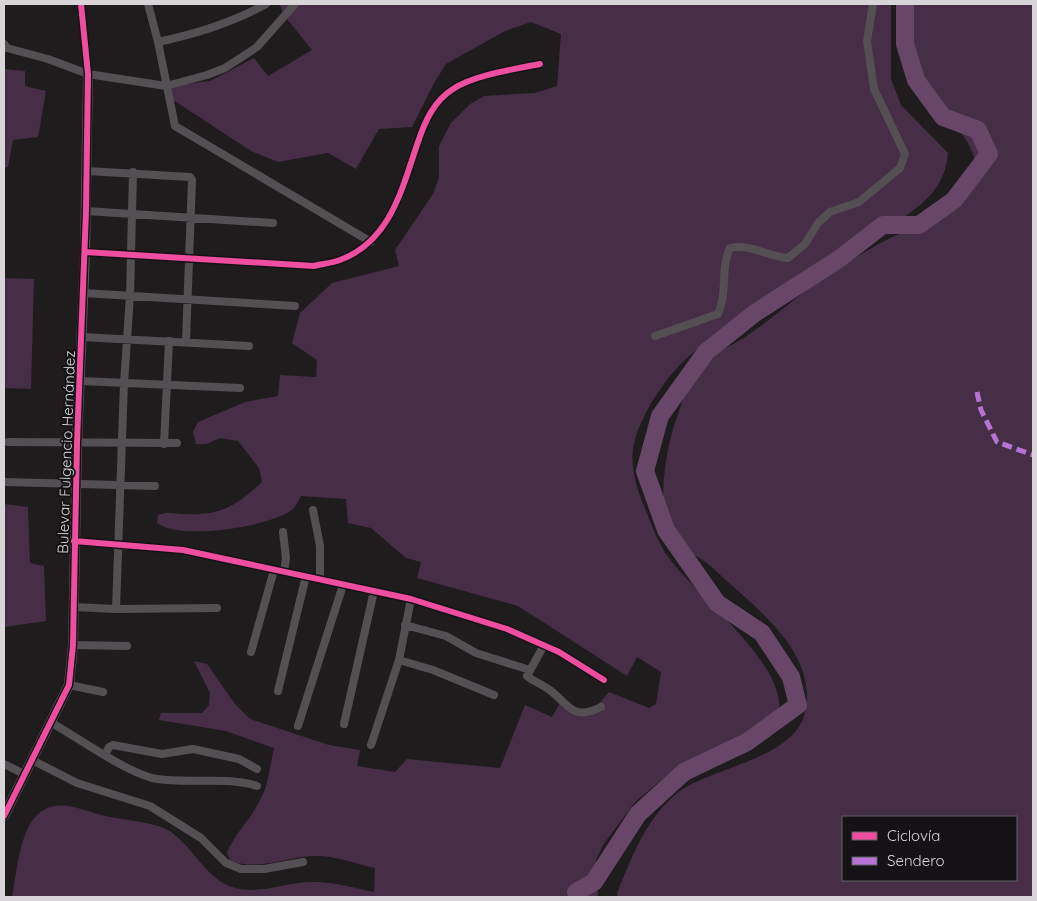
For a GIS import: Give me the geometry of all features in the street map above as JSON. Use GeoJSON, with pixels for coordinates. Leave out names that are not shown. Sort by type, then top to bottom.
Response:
{"type":"FeatureCollection","features":[{"type":"Feature","properties":{"kind":"street"},"geometry":{"type":"LineString","coordinates":[[82,4],[88,74]]}},
{"type":"Feature","properties":{"kind":"street"},"geometry":{"type":"LineString","coordinates":[[148,4],[158,42],[175,126],[371,242]]}},
{"type":"Feature","properties":{"kind":"street"},"geometry":{"type":"LineString","coordinates":[[158,42],[195,35],[250,13],[266,4]]}},
{"type":"Feature","properties":{"kind":"street"},"geometry":{"type":"LineString","coordinates":[[4,44],[7,48],[48,59],[88,74],[166,86],[225,68],[257,47],[295,4]]}},
{"type":"Feature","properties":{"kind":"street"},"geometry":{"type":"LineString","coordinates":[[655,336],[718,314],[723,305],[725,258],[730,248],[738,246],[788,258],[805,244],[818,223],[830,212],[859,202],[900,168],[905,154],[879,103],[874,89],[867,41],[873,4]]}},
{"type":"Feature","properties":{"kind":"street"},"geometry":{"type":"LineString","coordinates":[[85,252],[314,266],[340,260],[371,242],[387,223],[398,200],[423,127],[436,103],[454,88],[496,73],[540,64]]}},
{"type":"Feature","properties":{"kind":"street","name":"Bulevar Fulgencio Hernández"},"geometry":{"type":"LineString","coordinates":[[5,812],[52,723],[69,685],[73,645],[74,541],[85,252],[88,74]]}},
{"type":"Feature","properties":{"kind":"street"},"geometry":{"type":"LineString","coordinates":[[87,171],[133,172],[190,177],[192,180],[186,341]]}},
{"type":"Feature","properties":{"kind":"street"},"geometry":{"type":"LineString","coordinates":[[116,609],[120,544],[124,383],[130,296],[133,172]]}},
{"type":"Feature","properties":{"kind":"street"},"geometry":{"type":"LineString","coordinates":[[86,210],[273,223]]}},
{"type":"Feature","properties":{"kind":"street"},"geometry":{"type":"LineString","coordinates":[[83,293],[295,306]]}},
{"type":"Feature","properties":{"kind":"street"},"geometry":{"type":"LineString","coordinates":[[82,336],[249,346]]}},
{"type":"Feature","properties":{"kind":"street"},"geometry":{"type":"LineString","coordinates":[[164,444],[169,341]]}},
{"type":"Feature","properties":{"kind":"street"},"geometry":{"type":"LineString","coordinates":[[81,381],[240,388]]}},
{"type":"Feature","properties":{"kind":"street"},"geometry":{"type":"LineString","coordinates":[[8,442],[177,444]]}},
{"type":"Feature","properties":{"kind":"street"},"geometry":{"type":"LineString","coordinates":[[4,482],[155,486]]}},
{"type":"Feature","properties":{"kind":"street"},"geometry":{"type":"LineString","coordinates":[[313,510],[320,546],[320,578]]}},
{"type":"Feature","properties":{"kind":"street"},"geometry":{"type":"LineString","coordinates":[[283,532],[286,558],[284,572]]}},
{"type":"Feature","properties":{"kind":"street"},"geometry":{"type":"LineString","coordinates":[[74,541],[183,550],[411,599],[506,629],[559,652],[604,680]]}},
{"type":"Feature","properties":{"kind":"street"},"geometry":{"type":"LineString","coordinates":[[251,652],[274,570]]}},
{"type":"Feature","properties":{"kind":"street"},"geometry":{"type":"LineString","coordinates":[[278,690],[306,576]]}},
{"type":"Feature","properties":{"kind":"street"},"geometry":{"type":"LineString","coordinates":[[298,726],[343,584]]}},
{"type":"Feature","properties":{"kind":"street"},"geometry":{"type":"LineString","coordinates":[[344,724],[374,591]]}},
{"type":"Feature","properties":{"kind":"street"},"geometry":{"type":"LineString","coordinates":[[371,745],[399,660],[411,599]]}},
{"type":"Feature","properties":{"kind":"street"},"geometry":{"type":"LineString","coordinates":[[74,607],[116,609],[217,608]]}},
{"type":"Feature","properties":{"kind":"street"},"geometry":{"type":"LineString","coordinates":[[405,625],[446,636],[476,653],[530,670]]}},
{"type":"Feature","properties":{"kind":"street"},"geometry":{"type":"LineString","coordinates":[[73,645],[127,646]]}},
{"type":"Feature","properties":{"kind":"street"},"geometry":{"type":"LineString","coordinates":[[544,645],[527,676],[550,691],[572,710],[587,714],[601,707]]}},
{"type":"Feature","properties":{"kind":"street"},"geometry":{"type":"LineString","coordinates":[[399,660],[433,670],[494,695]]}},
{"type":"Feature","properties":{"kind":"street"},"geometry":{"type":"LineString","coordinates":[[69,685],[103,692]]}},
{"type":"Feature","properties":{"kind":"street"},"geometry":{"type":"LineString","coordinates":[[52,723],[105,755],[155,779],[189,781],[235,780],[257,786]]}},
{"type":"Feature","properties":{"kind":"street"},"geometry":{"type":"LineString","coordinates":[[105,755],[109,747],[114,745],[162,754],[194,749],[239,759],[257,769]]}},
{"type":"Feature","properties":{"kind":"street"},"geometry":{"type":"LineString","coordinates":[[32,760],[77,783],[150,806],[201,838],[226,863],[240,869],[264,869],[303,862]]}},
{"type":"Feature","properties":{"kind":"street"},"geometry":{"type":"LineString","coordinates":[[4,764],[24,774]]}},
{"type":"Feature","properties":{"kind":"shaded area"},"geometry":{"type":"Polygon","coordinates":[[[280,4],[891,4],[891,79],[901,105],[948,153],[941,179],[933,192],[924,201],[901,219],[824,264],[760,309],[696,350],[665,383],[645,414],[636,436],[633,463],[638,489],[655,533],[669,558],[750,646],[775,685],[779,708],[778,718],[709,757],[665,777],[635,802],[603,845],[596,860],[598,897],[12,897],[24,837],[31,824],[40,813],[52,807],[68,806],[105,816],[155,825],[168,830],[184,844],[207,870],[223,883],[232,887],[253,890],[304,882],[322,882],[374,892],[375,868],[337,858],[314,856],[252,865],[230,861],[227,852],[264,792],[274,748],[226,731],[159,720],[161,713],[202,713],[209,705],[210,693],[194,661],[207,664],[235,704],[250,719],[329,745],[360,750],[357,766],[395,772],[407,759],[500,768],[525,705],[552,717],[560,703],[588,716],[609,692],[649,708],[656,704],[661,672],[637,657],[627,676],[518,606],[417,578],[421,562],[406,558],[371,528],[348,523],[346,499],[301,496],[293,509],[282,516],[225,530],[184,531],[168,528],[157,523],[158,515],[162,514],[198,514],[219,511],[236,503],[262,482],[259,468],[238,441],[220,438],[206,444],[196,444],[193,432],[198,422],[245,402],[278,396],[280,375],[316,377],[317,360],[292,343],[300,313],[332,283],[399,266],[395,250],[433,194],[439,178],[439,146],[451,123],[470,104],[484,96],[535,93],[557,86],[561,34],[531,22],[505,31],[446,64],[434,83],[412,127],[379,129],[356,169],[328,153],[278,162],[251,151],[170,98],[170,86],[210,81],[254,58],[268,76],[312,50],[283,14],[280,4]]]}},
{"type":"Feature","properties":{"kind":"shaded area"},"geometry":{"type":"Polygon","coordinates":[[[913,4],[1033,4],[1033,897],[618,897],[617,893],[640,840],[665,804],[689,785],[746,762],[783,743],[796,731],[804,716],[807,697],[805,678],[799,661],[789,645],[777,629],[750,601],[708,564],[676,543],[670,535],[664,510],[665,466],[681,404],[690,383],[708,359],[758,328],[816,283],[845,264],[886,240],[940,216],[959,201],[972,187],[976,176],[976,166],[974,155],[964,136],[949,119],[916,89],[911,71],[910,35],[913,4]]]}},
{"type":"Feature","properties":{"kind":"shaded area"},"geometry":{"type":"Polygon","coordinates":[[[4,69],[25,71],[25,86],[46,91],[38,137],[13,140],[8,167],[4,168],[4,69]]]}},
{"type":"Feature","properties":{"kind":"shaded area"},"geometry":{"type":"Polygon","coordinates":[[[4,278],[34,279],[31,389],[4,388],[4,278]]]}},
{"type":"Feature","properties":{"kind":"shaded area"},"geometry":{"type":"Polygon","coordinates":[[[4,504],[28,507],[30,563],[44,566],[46,621],[4,627],[4,504]]]}},
{"type":"Feature","properties":{"kind":"waterway"},"geometry":{"type":"LineString","coordinates":[[578,897],[576,892],[594,882],[638,814],[684,772],[747,742],[798,705],[791,677],[762,633],[717,603],[666,530],[645,471],[660,416],[706,352],[755,313],[839,259],[883,225],[919,225],[954,200],[989,154],[978,130],[943,117],[916,80],[905,44],[905,4]]}},
{"type":"Feature","properties":{"kind":"marked path"},"geometry":{"type":"LineString","coordinates":[[977,392],[981,410],[997,442],[1033,455]]}},
{"type":"Feature","properties":{"kind":"cycle path"},"geometry":{"type":"LineString","coordinates":[[4,816],[69,685],[73,645],[77,443],[86,211],[88,74],[81,4]]}},
{"type":"Feature","properties":{"kind":"cycle path"},"geometry":{"type":"LineString","coordinates":[[85,252],[314,266],[340,260],[357,251],[371,240],[383,226],[400,195],[424,127],[440,99],[453,89],[472,80],[495,73],[540,64]]}},
{"type":"Feature","properties":{"kind":"cycle path"},"geometry":{"type":"LineString","coordinates":[[74,541],[183,550],[411,599],[507,629],[559,652],[604,680]]}}]}
